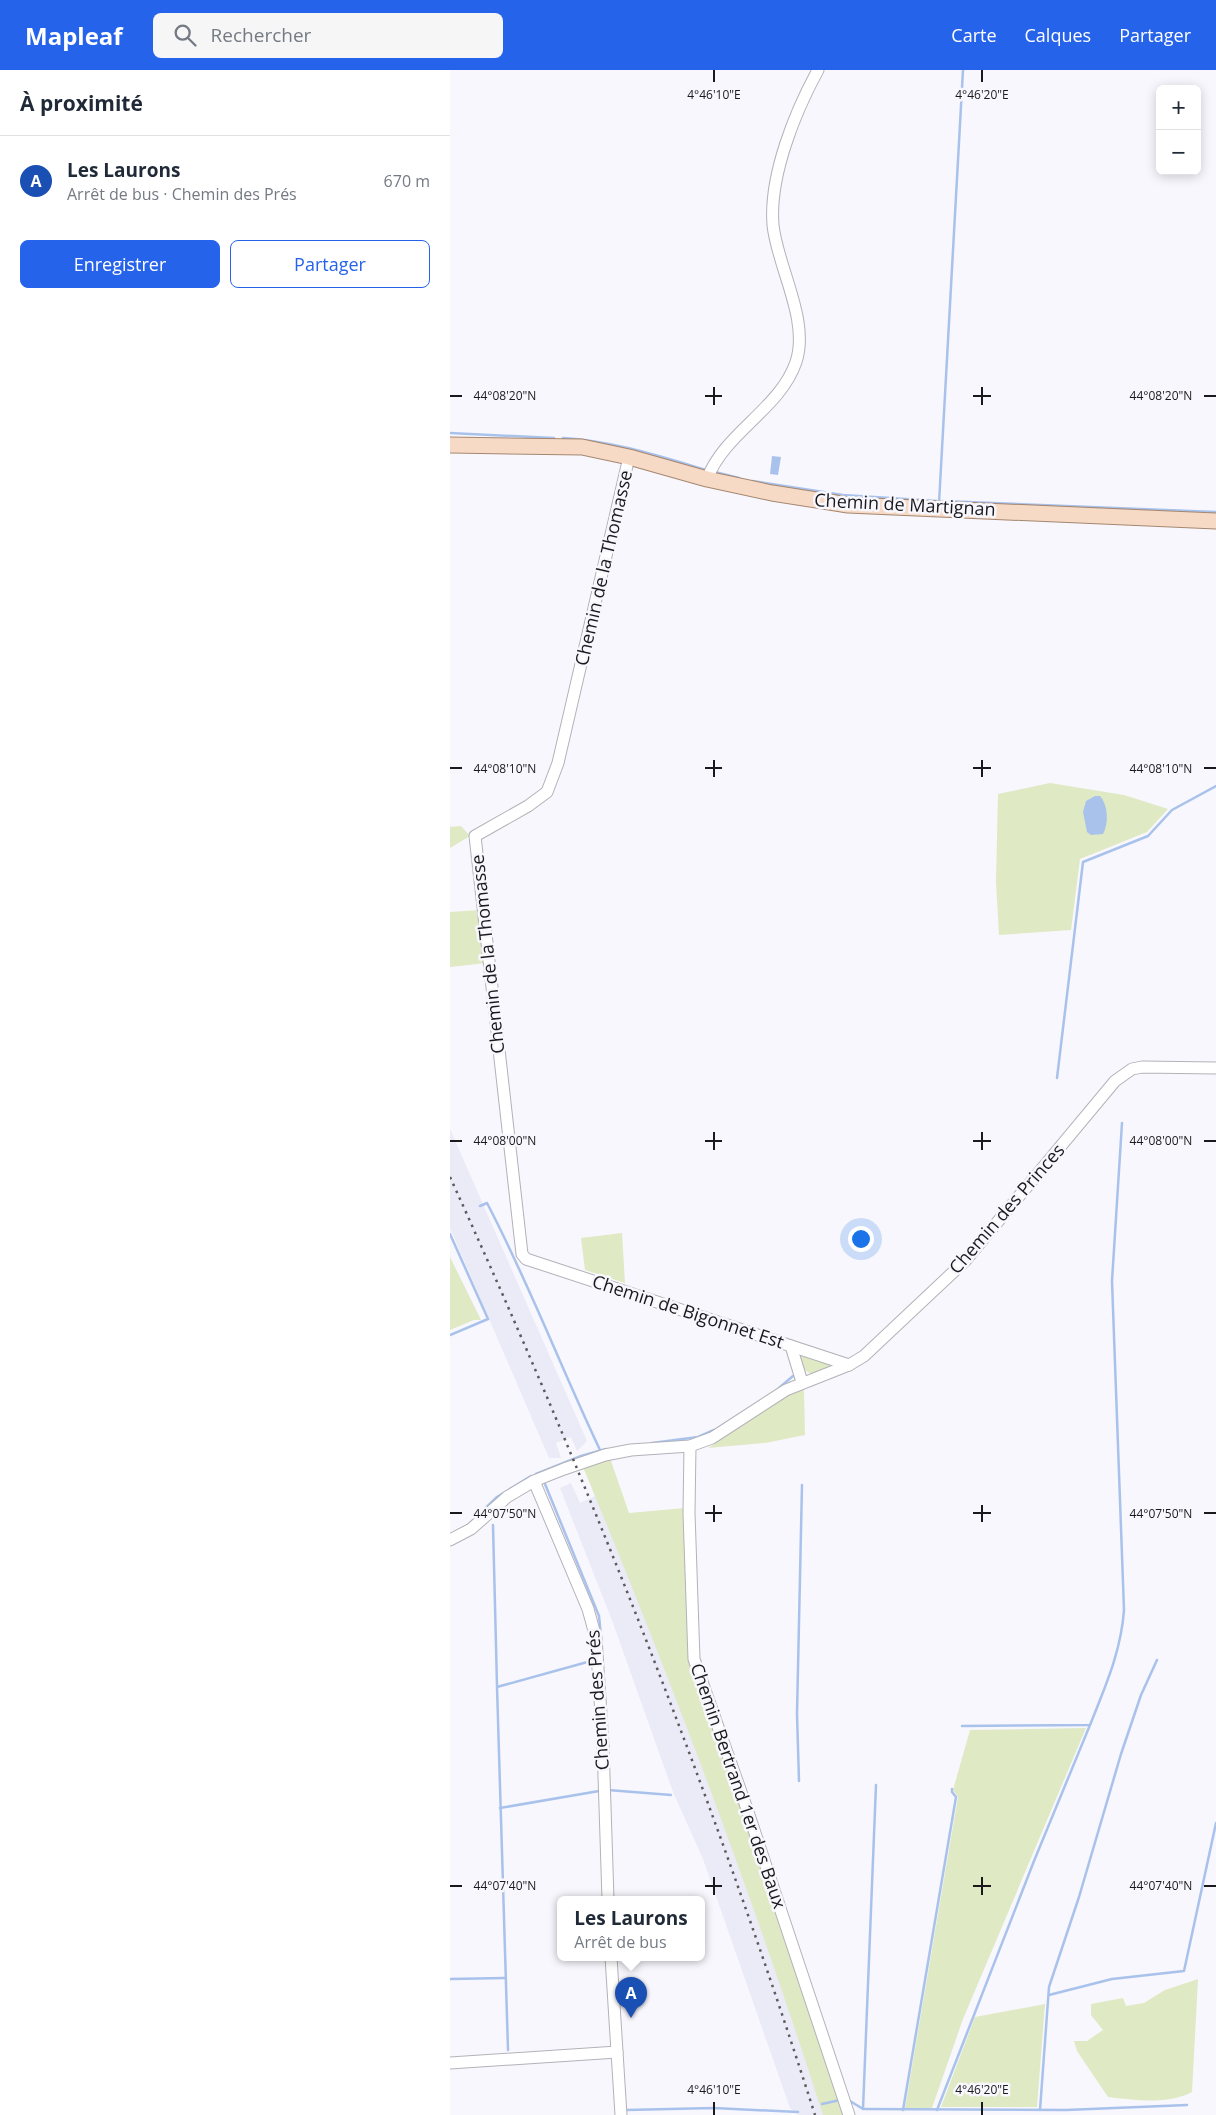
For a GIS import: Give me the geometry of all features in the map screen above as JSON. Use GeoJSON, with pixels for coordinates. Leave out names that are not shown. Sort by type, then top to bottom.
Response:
{"type":"FeatureCollection","features":[{"type":"Feature","properties":{"kind":"main road","name":"Chemin de Martignan"},"geometry":{"type":"LineString","coordinates":[[450,445],[566,446],[629,457],[707,479],[799,499],[848,505],[1216,521]]}},
{"type":"Feature","properties":{"kind":"street"},"geometry":{"type":"LineString","coordinates":[[707,479],[719,459],[745,427],[779,391],[796,361],[798,336],[796,314],[776,239],[773,211],[777,180],[785,148],[797,114],[818,70]]}},
{"type":"Feature","properties":{"kind":"street","name":"Chemin de la Thomasse"},"geometry":{"type":"LineString","coordinates":[[526,1259],[522,1250],[475,836],[528,806],[547,792],[558,763],[629,457]]}},
{"type":"Feature","properties":{"kind":"street","name":"Chemin des Princes"},"geometry":{"type":"LineString","coordinates":[[450,1540],[471,1529],[507,1497],[534,1481],[605,1455],[631,1450],[690,1446],[712,1438],[802,1382],[849,1365],[864,1356],[965,1261],[1124,1074],[1142,1068],[1216,1068]]}},
{"type":"Feature","properties":{"kind":"street","name":"Chemin de Bigonnet Est"},"geometry":{"type":"LineString","coordinates":[[526,1259],[849,1365]]}},
{"type":"Feature","properties":{"kind":"street"},"geometry":{"type":"LineString","coordinates":[[791,1346],[802,1382]]}},
{"type":"Feature","properties":{"kind":"street","name":"Chemin Bertrand 1er des Baux"},"geometry":{"type":"LineString","coordinates":[[690,1446],[689,1522],[694,1659],[747,1808],[850,2115]]}},
{"type":"Feature","properties":{"kind":"street","name":"Chemin des Prés"},"geometry":{"type":"LineString","coordinates":[[534,1481],[588,1609],[596,1638],[608,1896]]}},
{"type":"Feature","properties":{"kind":"street"},"geometry":{"type":"LineString","coordinates":[[611,1961],[621,2115]]}},
{"type":"Feature","properties":{"kind":"street"},"geometry":{"type":"LineString","coordinates":[[450,2063],[616,2052]]}},
{"type":"Feature","properties":{"kind":"shaded area"},"geometry":{"type":"Polygon","coordinates":[[[450,1129],[587,1441],[577,1451],[571,1437],[556,1443],[561,1458],[549,1458],[450,1228],[450,1129]]]}},
{"type":"Feature","properties":{"kind":"shaded area"},"geometry":{"type":"Polygon","coordinates":[[[599,1473],[831,2115],[799,2115],[790,2108],[703,1859],[673,1792],[613,1623],[560,1488],[571,1483],[580,1503],[595,1496],[588,1477],[599,1473]]]}},
{"type":"Feature","properties":{"kind":"green space"},"geometry":{"type":"Polygon","coordinates":[[[1050,783],[1124,795],[1168,809],[1147,832],[1080,859],[1071,930],[999,935],[996,882],[998,794],[1050,783]]]}},
{"type":"Feature","properties":{"kind":"green space"},"geometry":{"type":"Polygon","coordinates":[[[461,826],[470,836],[450,848],[450,827],[461,826]]]}},
{"type":"Feature","properties":{"kind":"green space"},"geometry":{"type":"Polygon","coordinates":[[[480,910],[486,963],[450,967],[450,912],[480,910]]]}},
{"type":"Feature","properties":{"kind":"green space"},"geometry":{"type":"Polygon","coordinates":[[[622,1233],[625,1283],[585,1270],[581,1238],[622,1233]]]}},
{"type":"Feature","properties":{"kind":"green space"},"geometry":{"type":"Polygon","coordinates":[[[450,1257],[481,1320],[474,1320],[450,1330],[450,1257]]]}},
{"type":"Feature","properties":{"kind":"green space"},"geometry":{"type":"Polygon","coordinates":[[[800,1352],[840,1364],[811,1374],[803,1369],[800,1352]]]}},
{"type":"Feature","properties":{"kind":"green space"},"geometry":{"type":"Polygon","coordinates":[[[801,1387],[804,1391],[805,1435],[765,1443],[708,1448],[801,1387]]]}},
{"type":"Feature","properties":{"kind":"green space"},"geometry":{"type":"Polygon","coordinates":[[[610,1458],[629,1513],[685,1508],[689,1646],[847,2115],[823,2115],[768,1951],[710,1788],[648,1627],[583,1467],[610,1458]]]}},
{"type":"Feature","properties":{"kind":"green space"},"geometry":{"type":"Polygon","coordinates":[[[1086,1728],[963,2019],[932,2108],[905,2108],[958,1797],[953,1790],[970,1730],[1086,1728]]]}},
{"type":"Feature","properties":{"kind":"green space"},"geometry":{"type":"Polygon","coordinates":[[[1198,1979],[1192,2092],[1172,2099],[1162,2100],[1108,2097],[1077,2051],[1074,2041],[1087,2041],[1103,2030],[1091,2015],[1091,2004],[1123,1998],[1126,2006],[1144,2003],[1165,1990],[1198,1979]]]}},
{"type":"Feature","properties":{"kind":"green space"},"geometry":{"type":"Polygon","coordinates":[[[1045,2004],[1037,2107],[941,2107],[975,2017],[1045,2004]]]}},
{"type":"Feature","properties":{"kind":"water"},"geometry":{"type":"Polygon","coordinates":[[[772,456],[781,457],[778,475],[770,474],[772,456]]]}},
{"type":"Feature","properties":{"kind":"water"},"geometry":{"type":"Polygon","coordinates":[[[1095,796],[1100,796],[1105,804],[1107,820],[1103,834],[1091,835],[1087,832],[1083,812],[1086,801],[1095,796]]]}},
{"type":"Feature","properties":{"kind":"waterway"},"geometry":{"type":"LineString","coordinates":[[939,503],[963,70]]}},
{"type":"Feature","properties":{"kind":"waterway"},"geometry":{"type":"LineString","coordinates":[[450,433],[554,438]]}},
{"type":"Feature","properties":{"kind":"waterway"},"geometry":{"type":"LineString","coordinates":[[563,438],[618,446],[706,470]]}},
{"type":"Feature","properties":{"kind":"waterway"},"geometry":{"type":"LineString","coordinates":[[715,472],[739,478]]}},
{"type":"Feature","properties":{"kind":"waterway"},"geometry":{"type":"LineString","coordinates":[[752,481],[843,495],[937,501]]}},
{"type":"Feature","properties":{"kind":"waterway"},"geometry":{"type":"LineString","coordinates":[[943,501],[1216,512]]}},
{"type":"Feature","properties":{"kind":"waterway"},"geometry":{"type":"LineString","coordinates":[[1057,1078],[1083,862],[1148,836],[1172,810],[1216,786]]}},
{"type":"Feature","properties":{"kind":"waterway"},"geometry":{"type":"LineString","coordinates":[[962,1726],[1090,1725],[1107,1683],[1120,1640],[1124,1610],[1112,1281],[1122,1123]]}},
{"type":"Feature","properties":{"kind":"waterway"},"geometry":{"type":"LineString","coordinates":[[480,1206],[487,1203],[502,1233],[600,1450]]}},
{"type":"Feature","properties":{"kind":"waterway"},"geometry":{"type":"LineString","coordinates":[[450,1234],[488,1319],[450,1335]]}},
{"type":"Feature","properties":{"kind":"waterway"},"geometry":{"type":"LineString","coordinates":[[779,1388],[793,1376]]}},
{"type":"Feature","properties":{"kind":"waterway"},"geometry":{"type":"LineString","coordinates":[[652,1443],[698,1437],[714,1430]]}},
{"type":"Feature","properties":{"kind":"waterway"},"geometry":{"type":"LineString","coordinates":[[536,1474],[581,1456],[606,1449]]}},
{"type":"Feature","properties":{"kind":"waterway"},"geometry":{"type":"LineString","coordinates":[[467,1526],[497,1497],[531,1476]]}},
{"type":"Feature","properties":{"kind":"waterway"},"geometry":{"type":"LineString","coordinates":[[545,1484],[599,1616],[601,1636]]}},
{"type":"Feature","properties":{"kind":"waterway"},"geometry":{"type":"LineString","coordinates":[[799,1781],[797,1714],[802,1485]]}},
{"type":"Feature","properties":{"kind":"waterway"},"geometry":{"type":"LineString","coordinates":[[493,1525],[497,1686]]}},
{"type":"Feature","properties":{"kind":"waterway"},"geometry":{"type":"LineString","coordinates":[[1040,2110],[1049,1987],[1079,1897],[1121,1754],[1141,1695],[1157,1660]]}},
{"type":"Feature","properties":{"kind":"waterway"},"geometry":{"type":"LineString","coordinates":[[508,2050],[497,1687],[591,1661]]}},
{"type":"Feature","properties":{"kind":"waterway"},"geometry":{"type":"LineString","coordinates":[[937,2110],[1034,1861],[1090,1725]]}},
{"type":"Feature","properties":{"kind":"waterway"},"geometry":{"type":"LineString","coordinates":[[850,2101],[863,2109],[876,1785]]}},
{"type":"Feature","properties":{"kind":"waterway"},"geometry":{"type":"LineString","coordinates":[[903,2110],[956,1797],[952,1789]]}},
{"type":"Feature","properties":{"kind":"waterway"},"geometry":{"type":"LineString","coordinates":[[608,1790],[671,1795]]}},
{"type":"Feature","properties":{"kind":"waterway"},"geometry":{"type":"LineString","coordinates":[[500,1808],[599,1791]]}},
{"type":"Feature","properties":{"kind":"waterway"},"geometry":{"type":"LineString","coordinates":[[1049,1995],[1112,1979],[1184,1971],[1216,1823]]}},
{"type":"Feature","properties":{"kind":"waterway"},"geometry":{"type":"LineString","coordinates":[[450,1979],[505,1978]]}},
{"type":"Feature","properties":{"kind":"waterway"},"geometry":{"type":"LineString","coordinates":[[822,2104],[840,2100]]}},
{"type":"Feature","properties":{"kind":"waterway"},"geometry":{"type":"LineString","coordinates":[[864,2109],[1066,2110],[1187,2105]]}},
{"type":"Feature","properties":{"kind":"waterway"},"geometry":{"type":"LineString","coordinates":[[626,2110],[714,2108],[798,2112]]}},
{"type":"Feature","properties":{"kind":"railway"},"geometry":{"type":"LineString","coordinates":[[450,1177],[551,1407],[646,1641],[734,1877],[815,2115]]}},
{"type":"Feature","properties":{"kind":"place","name":"Les Laurons"},"geometry":{"type":"Point","coordinates":[631,2018]}}]}
